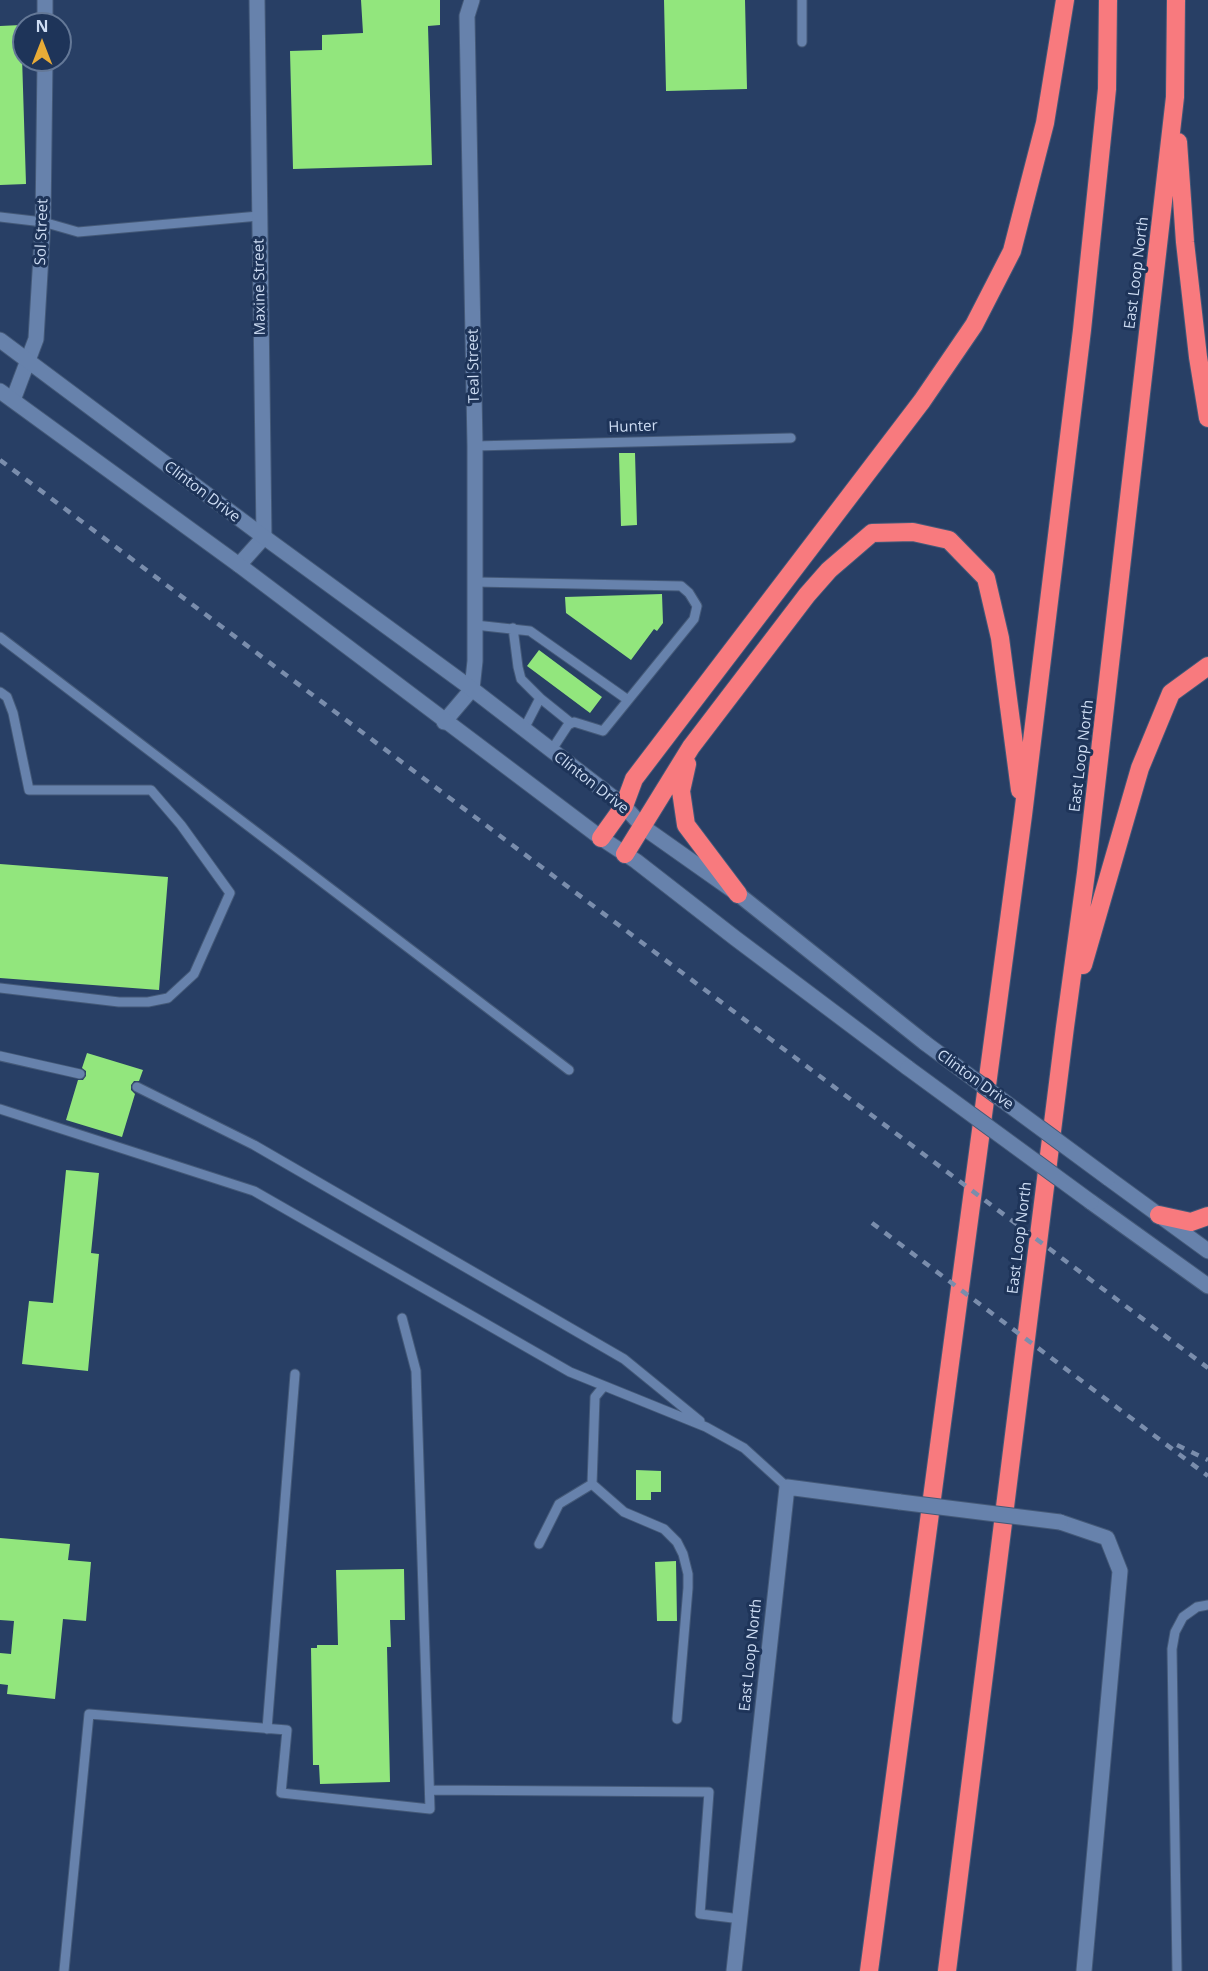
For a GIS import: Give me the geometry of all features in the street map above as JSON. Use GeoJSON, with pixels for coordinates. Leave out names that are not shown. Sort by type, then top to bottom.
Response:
{"type":"FeatureCollection","features":[{"type":"Feature","properties":{"kind":"highway"},"geometry":{"type":"LineString","coordinates":[[601,838],[624,806],[634,779],[922,401],[974,325],[1012,251],[1045,123],[1065,0]]}},
{"type":"Feature","properties":{"kind":"highway"},"geometry":{"type":"LineString","coordinates":[[869,1966],[1023,815],[1085,295],[1107,89],[1108,0]]}},
{"type":"Feature","properties":{"kind":"highway","name":"East Loop North"},"geometry":{"type":"LineString","coordinates":[[947,1971],[1086,873],[1175,97],[1176,0]]}},
{"type":"Feature","properties":{"kind":"highway"},"geometry":{"type":"LineString","coordinates":[[1175,97],[1185,242],[1198,357],[1208,418]]}},
{"type":"Feature","properties":{"kind":"highway"},"geometry":{"type":"LineString","coordinates":[[625,854],[692,747],[829,570],[872,533],[914,532],[949,540],[986,578],[1000,638],[1023,815]]}},
{"type":"Feature","properties":{"kind":"highway"},"geometry":{"type":"LineString","coordinates":[[1065,1027],[1140,768],[1171,693],[1208,666]]}},
{"type":"Feature","properties":{"kind":"highway"},"geometry":{"type":"LineString","coordinates":[[692,747],[681,791],[686,825],[738,894]]}},
{"type":"Feature","properties":{"kind":"highway"},"geometry":{"type":"LineString","coordinates":[[1159,1215],[1191,1222],[1208,1216]]}},
{"type":"Feature","properties":{"kind":"main road","name":"Maxine Street"},"geometry":{"type":"LineString","coordinates":[[257,0],[264,537]]}},
{"type":"Feature","properties":{"kind":"main road","name":"Teal Street"},"geometry":{"type":"LineString","coordinates":[[472,0],[467,16],[475,446],[475,661],[472,689]]}},
{"type":"Feature","properties":{"kind":"main road","name":"Sol Street"},"geometry":{"type":"LineString","coordinates":[[6,395],[27,361],[36,339],[43,222],[45,72]]}},
{"type":"Feature","properties":{"kind":"main road","name":"Clinton Drive"},"geometry":{"type":"LineString","coordinates":[[0,340],[472,689],[624,806],[643,827],[738,894],[924,1043],[1208,1251]]}},
{"type":"Feature","properties":{"kind":"main road","name":"Clinton Drive"},"geometry":{"type":"LineString","coordinates":[[6,395],[239,565],[444,722],[625,854],[908,1068],[1208,1286]]}},
{"type":"Feature","properties":{"kind":"main road"},"geometry":{"type":"LineString","coordinates":[[239,565],[264,537]]}},
{"type":"Feature","properties":{"kind":"main road"},"geometry":{"type":"LineString","coordinates":[[444,722],[472,689]]}},
{"type":"Feature","properties":{"kind":"main road"},"geometry":{"type":"LineString","coordinates":[[787,1487],[1060,1522],[1107,1538],[1120,1571],[1084,1971]]}},
{"type":"Feature","properties":{"kind":"main road","name":"East Loop North"},"geometry":{"type":"LineString","coordinates":[[734,1971],[787,1487]]}},
{"type":"Feature","properties":{"kind":"lane"},"geometry":{"type":"LineString","coordinates":[[802,0],[802,42]]}},
{"type":"Feature","properties":{"kind":"lane"},"geometry":{"type":"LineString","coordinates":[[0,217],[43,222],[78,232],[259,216]]}},
{"type":"Feature","properties":{"kind":"lane","name":"Hunter"},"geometry":{"type":"LineString","coordinates":[[475,446],[791,438]]}},
{"type":"Feature","properties":{"kind":"lane"},"geometry":{"type":"LineString","coordinates":[[475,582],[681,586],[689,593],[697,606],[694,619],[603,731],[571,723],[521,679],[513,628]]}},
{"type":"Feature","properties":{"kind":"lane"},"geometry":{"type":"LineString","coordinates":[[475,625],[530,631],[628,700]]}},
{"type":"Feature","properties":{"kind":"lane"},"geometry":{"type":"LineString","coordinates":[[0,637],[569,1070]]}},
{"type":"Feature","properties":{"kind":"lane"},"geometry":{"type":"LineString","coordinates":[[0,692],[7,697],[13,713],[29,790],[151,790],[181,825],[230,893],[194,974],[168,999],[119,1002],[0,988]]}},
{"type":"Feature","properties":{"kind":"lane"},"geometry":{"type":"LineString","coordinates":[[524,729],[540,698]]}},
{"type":"Feature","properties":{"kind":"lane"},"geometry":{"type":"LineString","coordinates":[[551,751],[571,723]]}},
{"type":"Feature","properties":{"kind":"lane"},"geometry":{"type":"LineString","coordinates":[[0,1056],[80,1074]]}},
{"type":"Feature","properties":{"kind":"lane"},"geometry":{"type":"LineString","coordinates":[[137,1087],[254,1145],[624,1359],[706,1427]]}},
{"type":"Feature","properties":{"kind":"lane"},"geometry":{"type":"LineString","coordinates":[[0,1109],[254,1191],[570,1372],[706,1427],[744,1448],[787,1487]]}},
{"type":"Feature","properties":{"kind":"lane"},"geometry":{"type":"LineString","coordinates":[[64,1971],[89,1714],[287,1730],[281,1793],[430,1809],[416,1371],[402,1318]]}},
{"type":"Feature","properties":{"kind":"lane"},"geometry":{"type":"LineString","coordinates":[[267,1729],[295,1374]]}},
{"type":"Feature","properties":{"kind":"lane"},"geometry":{"type":"LineString","coordinates":[[592,1484],[595,1397],[604,1386]]}},
{"type":"Feature","properties":{"kind":"lane"},"geometry":{"type":"LineString","coordinates":[[539,1544],[559,1504],[592,1484]]}},
{"type":"Feature","properties":{"kind":"lane"},"geometry":{"type":"LineString","coordinates":[[592,1484],[624,1512],[664,1529],[677,1542],[683,1554],[688,1574],[688,1588],[677,1719]]}},
{"type":"Feature","properties":{"kind":"lane"},"geometry":{"type":"LineString","coordinates":[[1177,1971],[1172,1649],[1175,1632],[1183,1617],[1197,1607],[1208,1605]]}},
{"type":"Feature","properties":{"kind":"lane"},"geometry":{"type":"LineString","coordinates":[[430,1790],[709,1792],[700,1914],[741,1919]]}},
{"type":"Feature","properties":{"kind":"building"},"geometry":{"type":"Polygon","coordinates":[[[361,0],[440,0],[440,25],[428,26],[432,165],[293,169],[290,51],[322,50],[322,35],[363,33],[361,0]]]}},
{"type":"Feature","properties":{"kind":"building"},"geometry":{"type":"Polygon","coordinates":[[[664,0],[745,0],[747,89],[666,91],[664,0]]]}},
{"type":"Feature","properties":{"kind":"building"},"geometry":{"type":"Polygon","coordinates":[[[12,25],[12,72],[22,72],[26,184],[0,185],[0,26],[12,25]]]}},
{"type":"Feature","properties":{"kind":"building"},"geometry":{"type":"Polygon","coordinates":[[[619,453],[635,453],[637,525],[621,526],[619,453]]]}},
{"type":"Feature","properties":{"kind":"building"},"geometry":{"type":"Polygon","coordinates":[[[662,594],[663,623],[657,631],[654,629],[631,660],[566,613],[565,597],[662,594]]]}},
{"type":"Feature","properties":{"kind":"building"},"geometry":{"type":"Polygon","coordinates":[[[539,650],[602,697],[590,713],[527,666],[539,650]]]}},
{"type":"Feature","properties":{"kind":"building"},"geometry":{"type":"Polygon","coordinates":[[[0,864],[168,877],[159,990],[0,978],[0,864]]]}},
{"type":"Feature","properties":{"kind":"building"},"geometry":{"type":"Polygon","coordinates":[[[87,1053],[143,1070],[139,1081],[134,1081],[131,1085],[131,1090],[135,1094],[122,1137],[66,1120],[78,1080],[83,1080],[86,1076],[86,1071],[82,1068],[87,1053]]]}},
{"type":"Feature","properties":{"kind":"building"},"geometry":{"type":"Polygon","coordinates":[[[66,1170],[99,1173],[91,1253],[99,1254],[88,1371],[22,1364],[29,1301],[53,1303],[66,1170]]]}},
{"type":"Feature","properties":{"kind":"building"},"geometry":{"type":"Polygon","coordinates":[[[636,1470],[661,1471],[661,1492],[651,1492],[651,1500],[636,1500],[636,1470]]]}},
{"type":"Feature","properties":{"kind":"building"},"geometry":{"type":"Polygon","coordinates":[[[0,1538],[70,1544],[68,1560],[91,1562],[86,1621],[63,1619],[55,1699],[7,1694],[8,1685],[0,1684],[0,1653],[11,1654],[14,1621],[0,1620],[0,1538]]]}},
{"type":"Feature","properties":{"kind":"building"},"geometry":{"type":"Polygon","coordinates":[[[676,1561],[677,1621],[657,1621],[655,1562],[676,1561]]]}},
{"type":"Feature","properties":{"kind":"building"},"geometry":{"type":"Polygon","coordinates":[[[404,1569],[405,1620],[390,1620],[391,1647],[387,1647],[390,1782],[320,1784],[319,1765],[313,1765],[311,1648],[317,1648],[317,1645],[338,1645],[336,1570],[404,1569]]]}},
{"type":"Feature","properties":{"kind":"railway"},"geometry":{"type":"LineString","coordinates":[[0,460],[1208,1368]]}},
{"type":"Feature","properties":{"kind":"railway"},"geometry":{"type":"LineString","coordinates":[[872,1223],[1208,1476]]}},
{"type":"Feature","properties":{"kind":"railway"},"geometry":{"type":"LineString","coordinates":[[1177,1445],[1208,1460]]}}]}
